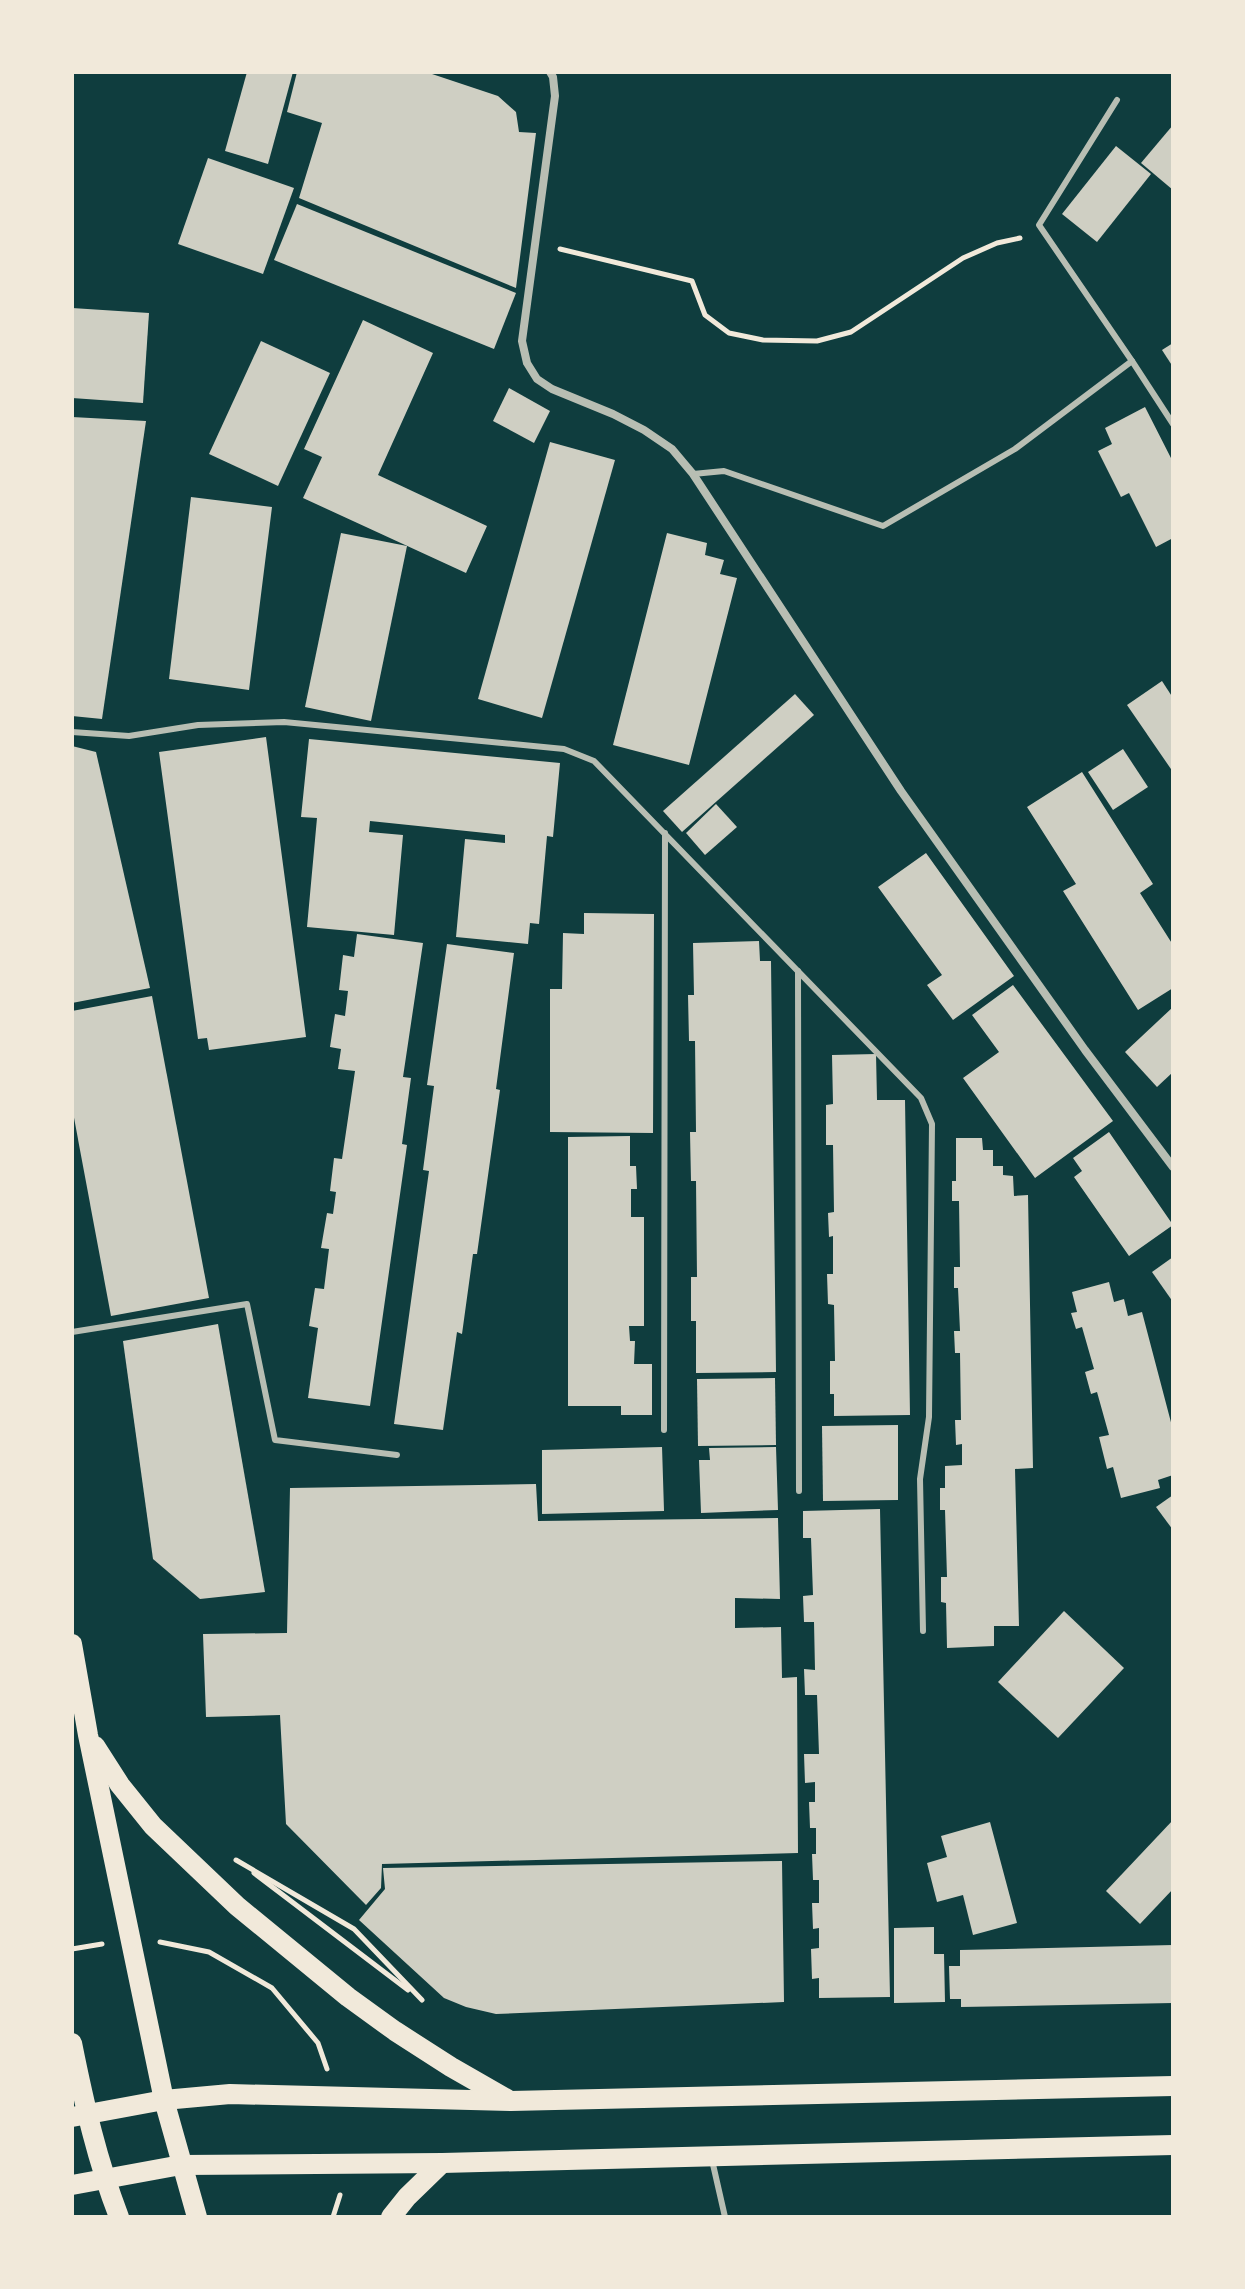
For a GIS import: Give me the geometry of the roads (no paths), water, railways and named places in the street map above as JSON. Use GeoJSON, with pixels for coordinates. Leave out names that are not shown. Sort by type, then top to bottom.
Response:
{"type":"FeatureCollection","features":[{"type":"Feature","properties":{"kind":"main road"},"geometry":{"type":"LineString","coordinates":[[72,1644],[164,2100],[197,2217]]}},
{"type":"Feature","properties":{"kind":"main road"},"geometry":{"type":"LineString","coordinates":[[88,1735],[120,1785],[153,1826],[237,1906],[348,1997],[395,2031],[511,2101]]}},
{"type":"Feature","properties":{"kind":"main road"},"geometry":{"type":"LineString","coordinates":[[72,2043],[79,2115],[119,2217]]}},
{"type":"Feature","properties":{"kind":"main road"},"geometry":{"type":"LineString","coordinates":[[79,2115],[164,2100],[230,2094],[511,2101],[1173,2086]]}},
{"type":"Feature","properties":{"kind":"main road"},"geometry":{"type":"LineString","coordinates":[[72,2185],[181,2165],[442,2163],[1173,2145]]}},
{"type":"Feature","properties":{"kind":"main road"},"geometry":{"type":"LineString","coordinates":[[391,2217],[442,2163]]}},
{"type":"Feature","properties":{"kind":"street"},"geometry":{"type":"LineString","coordinates":[[550,72],[555,96],[522,341],[527,363],[537,379],[552,389],[644,430],[672,449],[693,474],[901,791],[1085,1050],[1173,1167]]}},
{"type":"Feature","properties":{"kind":"lane"},"geometry":{"type":"LineString","coordinates":[[1117,100],[1039,225],[1173,424]]}},
{"type":"Feature","properties":{"kind":"lane"},"geometry":{"type":"LineString","coordinates":[[693,474],[724,471],[740,475],[883,526],[1015,449],[1132,361]]}},
{"type":"Feature","properties":{"kind":"lane"},"geometry":{"type":"LineString","coordinates":[[72,732],[129,736],[198,725],[284,722],[564,749],[594,761],[921,1098],[932,1124],[929,1417],[920,1479],[923,1631]]}},
{"type":"Feature","properties":{"kind":"lane"},"geometry":{"type":"LineString","coordinates":[[664,1430],[665,833]]}},
{"type":"Feature","properties":{"kind":"lane"},"geometry":{"type":"LineString","coordinates":[[798,971],[799,1491]]}},
{"type":"Feature","properties":{"kind":"lane"},"geometry":{"type":"LineString","coordinates":[[72,1332],[247,1304],[275,1440],[397,1455]]}},
{"type":"Feature","properties":{"kind":"lane"},"geometry":{"type":"LineString","coordinates":[[711,2157],[725,2217]]}}]}
